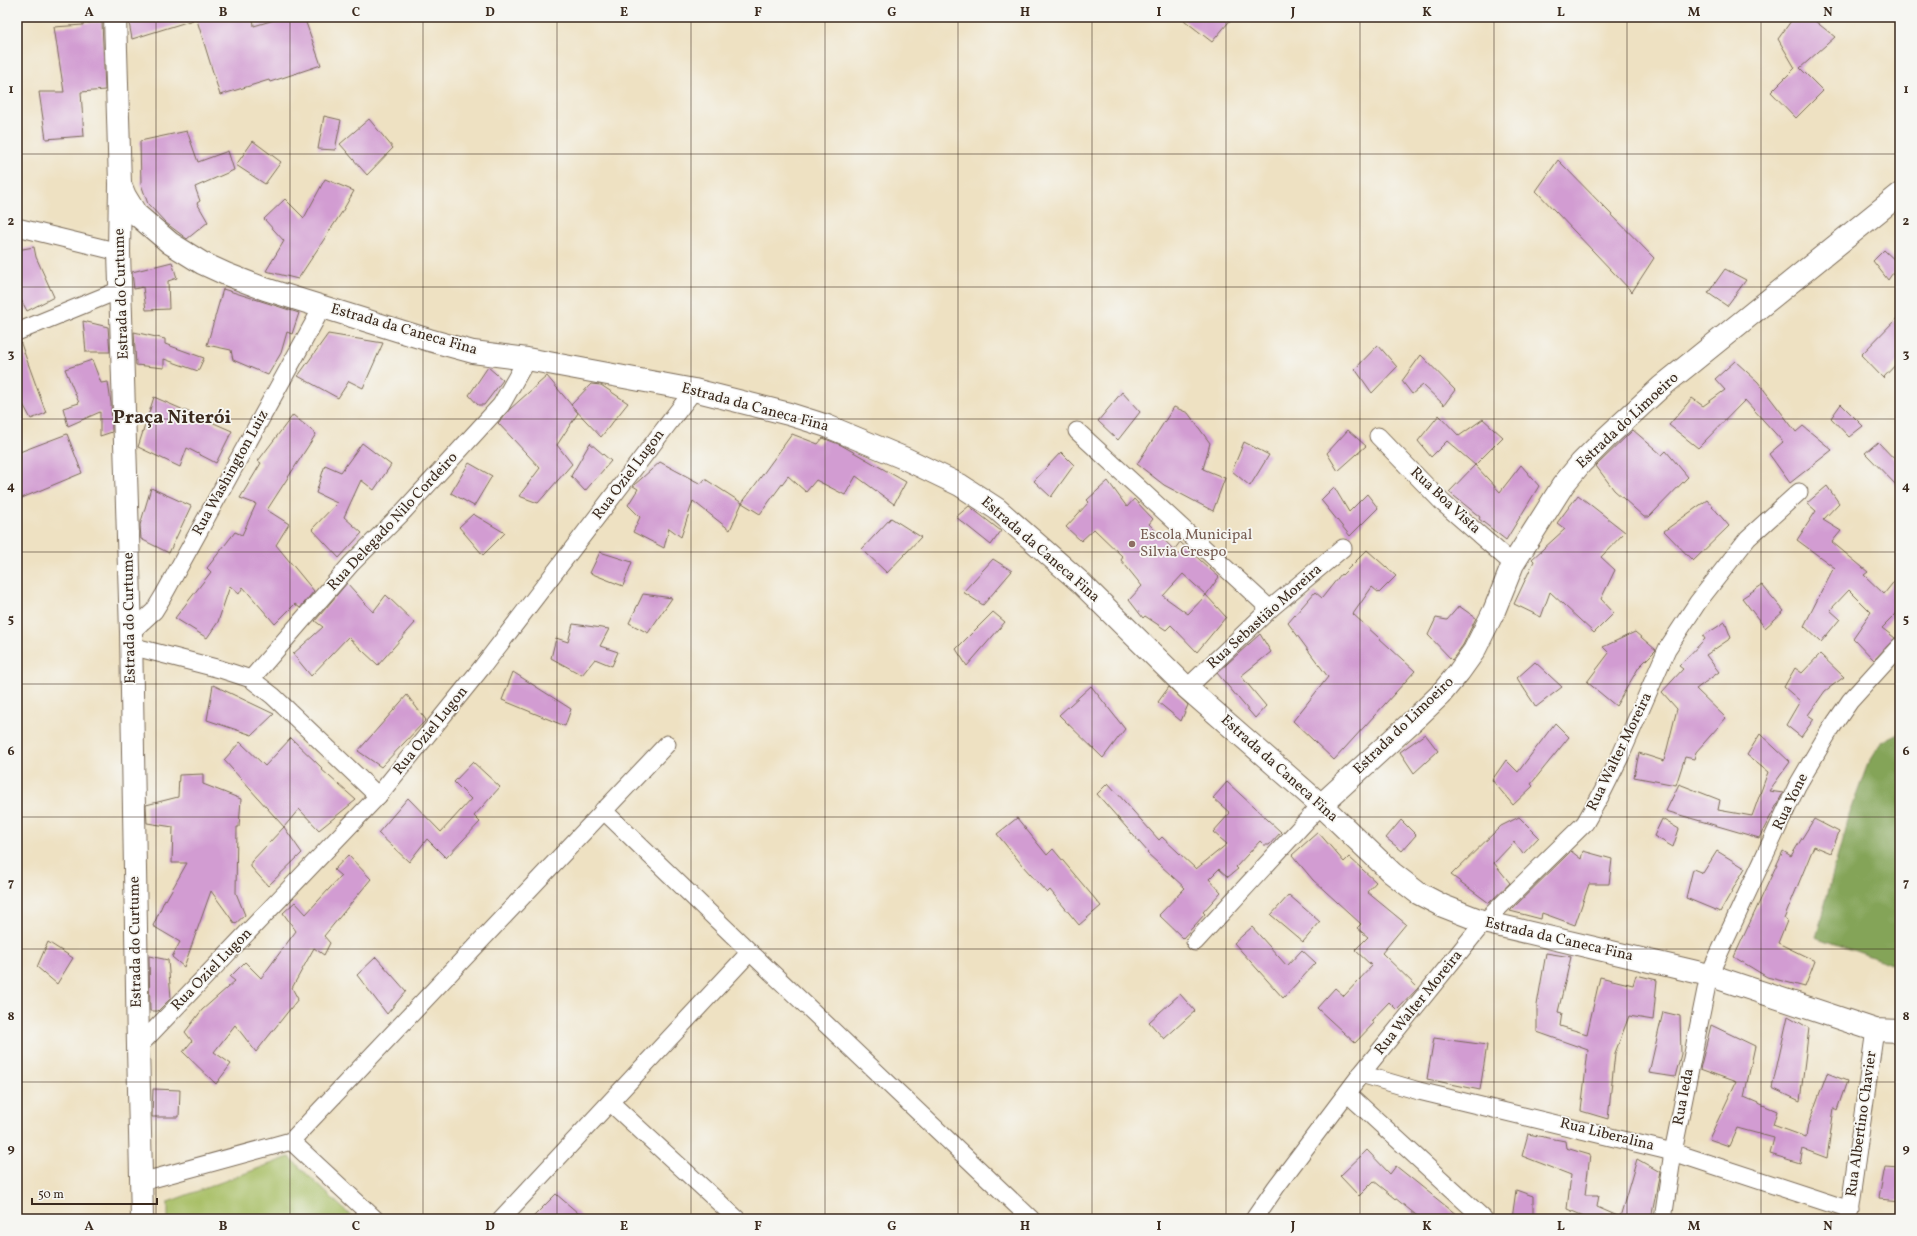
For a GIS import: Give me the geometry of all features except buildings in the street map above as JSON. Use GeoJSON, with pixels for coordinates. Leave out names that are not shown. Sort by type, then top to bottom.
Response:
{"type":"FeatureCollection","features":[{"type":"Feature","properties":{"kind":"street","name":"Estrada da Caneca Fina"},"geometry":{"type":"LineString","coordinates":[[115,17],[120,184],[125,196],[128,218],[202,263],[265,289],[324,306],[429,340],[473,352],[527,359],[694,390],[788,414],[827,426],[906,459],[960,485],[998,509],[1080,582],[1188,688],[1321,805],[1392,873],[1418,893],[1442,906],[1484,922],[1709,975],[1875,1030],[1900,1031]]}},
{"type":"Feature","properties":{"kind":"street","name":"Estrada do Limoeiro"},"geometry":{"type":"LineString","coordinates":[[1321,805],[1416,718],[1459,672],[1474,651],[1494,611],[1513,564],[1563,485],[1608,436],[1661,387],[1900,194]]}},
{"type":"Feature","properties":{"kind":"street","name":"Estrada do Curtume"},"geometry":{"type":"LineString","coordinates":[[128,218],[120,252],[131,639],[142,1219]]}},
{"type":"Feature","properties":{"kind":"street"},"geometry":{"type":"LineString","coordinates":[[17,227],[120,252]]}},
{"type":"Feature","properties":{"kind":"street"},"geometry":{"type":"LineString","coordinates":[[17,332],[122,289]]}},
{"type":"Feature","properties":{"kind":"street","name":"Rua Washington Luiz"},"geometry":{"type":"LineString","coordinates":[[131,639],[154,611],[162,598],[324,306]]}},
{"type":"Feature","properties":{"kind":"street","name":"Rua Delegado Nilo Cordeiro"},"geometry":{"type":"LineString","coordinates":[[251,679],[352,564],[501,405],[527,359]]}},
{"type":"Feature","properties":{"kind":"street","name":"Rua Oziel Lugon"},"geometry":{"type":"LineString","coordinates":[[138,1047],[378,796],[470,682],[694,390]]}},
{"type":"Feature","properties":{"kind":"street"},"geometry":{"type":"LineString","coordinates":[[1077,431],[1270,609]]}},
{"type":"Feature","properties":{"kind":"street","name":"Rua Boa Vista"},"geometry":{"type":"LineString","coordinates":[[1378,436],[1443,503],[1513,564]]}},
{"type":"Feature","properties":{"kind":"street","name":"Rua Walter Moreira"},"geometry":{"type":"LineString","coordinates":[[1254,1219],[1276,1187],[1361,1074],[1484,922],[1585,823],[1620,757],[1667,649],[1722,570],[1748,538],[1799,492]]}},
{"type":"Feature","properties":{"kind":"street","name":"Rua Sebastião Moreira"},"geometry":{"type":"LineString","coordinates":[[1188,688],[1270,609],[1343,548]]}},
{"type":"Feature","properties":{"kind":"street"},"geometry":{"type":"LineString","coordinates":[[131,639],[251,679],[273,696],[378,796]]}},
{"type":"Feature","properties":{"kind":"street","name":"Rua Yone"},"geometry":{"type":"LineString","coordinates":[[1709,975],[1797,786],[1830,730],[1850,700],[1900,646]]}},
{"type":"Feature","properties":{"kind":"street"},"geometry":{"type":"LineString","coordinates":[[141,1182],[291,1141],[667,744]]}},
{"type":"Feature","properties":{"kind":"street"},"geometry":{"type":"LineString","coordinates":[[1195,942],[1321,805]]}},
{"type":"Feature","properties":{"kind":"street"},"geometry":{"type":"LineString","coordinates":[[603,810],[1031,1219]]}},
{"type":"Feature","properties":{"kind":"street"},"geometry":{"type":"LineString","coordinates":[[501,1219],[750,952]]}},
{"type":"Feature","properties":{"kind":"street","name":"Rua Ieda"},"geometry":{"type":"LineString","coordinates":[[1663,1219],[1673,1152],[1709,975]]}},
{"type":"Feature","properties":{"kind":"street","name":"Rua Albertino Chavier"},"geometry":{"type":"LineString","coordinates":[[1849,1214],[1875,1030]]}},
{"type":"Feature","properties":{"kind":"street","name":"Rua Liberalina"},"geometry":{"type":"LineString","coordinates":[[1361,1074],[1419,1091],[1673,1152],[1849,1214]]}},
{"type":"Feature","properties":{"kind":"street"},"geometry":{"type":"LineString","coordinates":[[1347,1093],[1484,1219]]}},
{"type":"Feature","properties":{"kind":"street"},"geometry":{"type":"LineString","coordinates":[[611,1102],[737,1219]]}},
{"type":"Feature","properties":{"kind":"street"},"geometry":{"type":"LineString","coordinates":[[291,1141],[375,1219]]}},
{"type":"Feature","properties":{"kind":"green space"},"geometry":{"type":"Polygon","coordinates":[[[1900,733],[1900,967],[1816,937],[1847,821],[1867,766],[1882,742],[1900,733]]]}},
{"type":"Feature","properties":{"kind":"green space"},"geometry":{"type":"Polygon","coordinates":[[[289,1157],[354,1219],[168,1219],[168,1202],[289,1157]]]}},
{"type":"Feature","properties":{"kind":"place","name":"Escola Municipal Silvia Crespo"},"geometry":{"type":"Point","coordinates":[1132,544]}},
{"type":"Feature","properties":{"kind":"district","name":"Praça Niterói"},"geometry":{"type":"Point","coordinates":[172,418]}}]}
